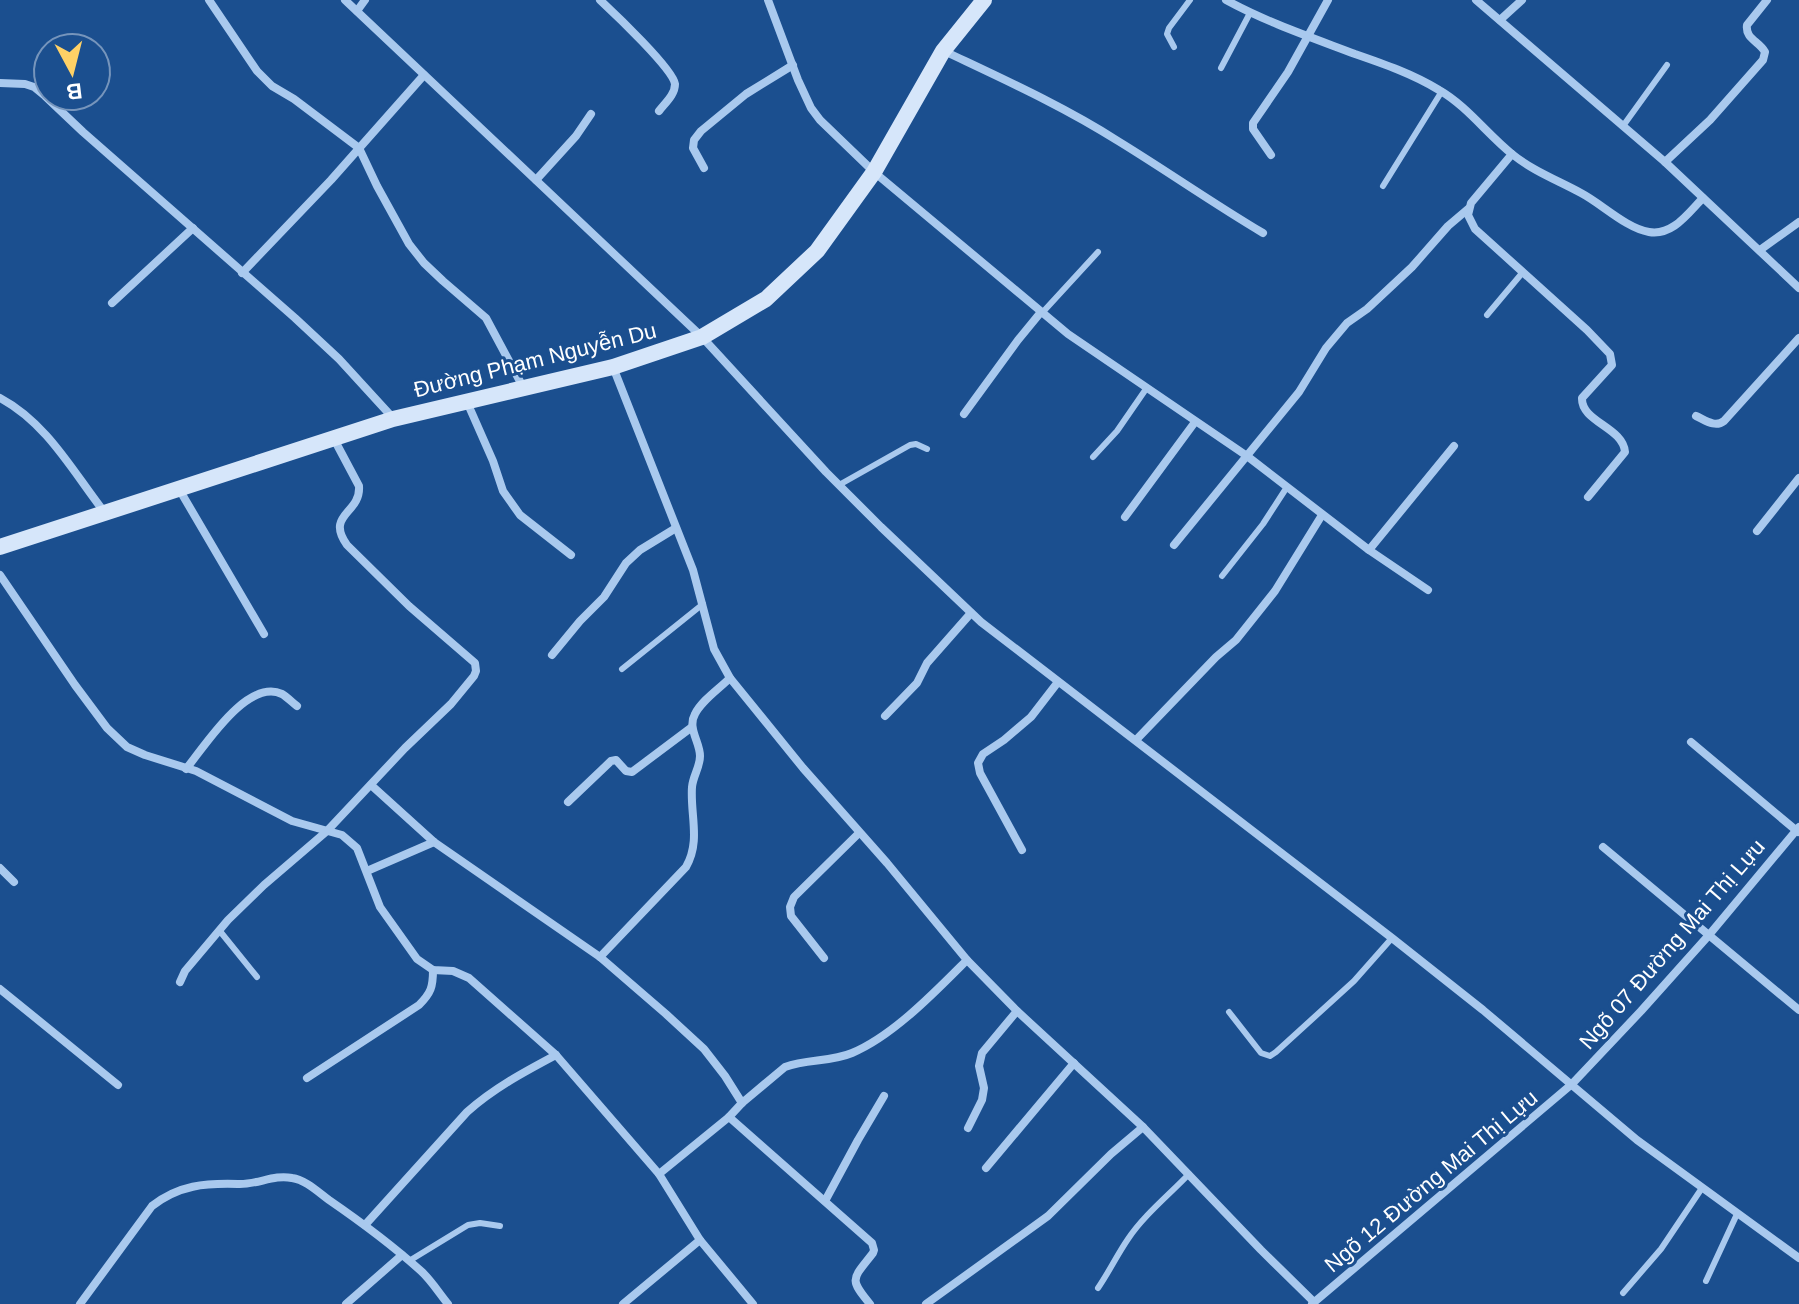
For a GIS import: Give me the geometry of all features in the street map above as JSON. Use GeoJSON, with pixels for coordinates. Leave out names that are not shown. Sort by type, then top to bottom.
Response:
{"type":"FeatureCollection","features":[{"type":"Feature","properties":{"kind":"main road","name":"Đường Phạm Nguyễn Du"},"geometry":{"type":"LineString","coordinates":[[0,547],[393,419],[613,367],[702,337],[766,299],[817,251],[874,172],[943,51],[984,0]]}},
{"type":"Feature","properties":{"kind":"street"},"geometry":{"type":"LineString","coordinates":[[209,0],[257,71],[272,86],[359,148],[409,244],[424,263],[486,318],[523,387]]}},
{"type":"Feature","properties":{"kind":"street"},"geometry":{"type":"LineString","coordinates":[[345,0],[702,337],[839,485],[971,613],[1483,1010],[1637,1140],[1799,1258]]}},
{"type":"Feature","properties":{"kind":"street"},"geometry":{"type":"LineString","coordinates":[[357,11],[365,0]]}},
{"type":"Feature","properties":{"kind":"street"},"geometry":{"type":"LineString","coordinates":[[600,0],[650,50],[674,80],[672,95],[659,111]]}},
{"type":"Feature","properties":{"kind":"street"},"geometry":{"type":"LineString","coordinates":[[768,0],[811,108],[874,172],[1068,334],[1247,456],[1369,550],[1428,590]]}},
{"type":"Feature","properties":{"kind":"street"},"geometry":{"type":"LineString","coordinates":[[1226,0],[1250,13],[1389,66],[1442,91],[1512,154],[1647,232],[1668,230],[1703,198]]}},
{"type":"Feature","properties":{"kind":"street"},"geometry":{"type":"LineString","coordinates":[[1271,155],[1253,129],[1253,123],[1288,72],[1328,0]]}},
{"type":"Feature","properties":{"kind":"street"},"geometry":{"type":"LineString","coordinates":[[1476,0],[1665,162],[1799,288]]}},
{"type":"Feature","properties":{"kind":"street"},"geometry":{"type":"LineString","coordinates":[[1500,20],[1522,0]]}},
{"type":"Feature","properties":{"kind":"street"},"geometry":{"type":"LineString","coordinates":[[1665,162],[1710,120],[1763,60],[1765,52],[1747,35],[1746,30],[1767,0]]}},
{"type":"Feature","properties":{"kind":"street"},"geometry":{"type":"LineString","coordinates":[[943,51],[1116,140],[1263,233]]}},
{"type":"Feature","properties":{"kind":"street"},"geometry":{"type":"LineString","coordinates":[[704,168],[693,148],[694,140],[701,131],[746,94],[793,65]]}},
{"type":"Feature","properties":{"kind":"street"},"geometry":{"type":"LineString","coordinates":[[242,273],[424,75]]}},
{"type":"Feature","properties":{"kind":"street"},"geometry":{"type":"LineString","coordinates":[[0,83],[34,87],[295,318],[339,359],[393,419]]}},
{"type":"Feature","properties":{"kind":"street"},"geometry":{"type":"LineString","coordinates":[[536,180],[576,136],[591,114]]}},
{"type":"Feature","properties":{"kind":"street"},"geometry":{"type":"LineString","coordinates":[[1174,545],[1299,392],[1326,348],[1347,323],[1401,277],[1468,209],[1512,154]]}},
{"type":"Feature","properties":{"kind":"street"},"geometry":{"type":"LineString","coordinates":[[1468,209],[1470,222],[1475,229],[1610,354],[1612,365],[1581,403],[1584,410],[1615,434],[1624,445],[1625,452],[1588,497]]}},
{"type":"Feature","properties":{"kind":"street"},"geometry":{"type":"LineString","coordinates":[[1760,250],[1799,222]]}},
{"type":"Feature","properties":{"kind":"street"},"geometry":{"type":"LineString","coordinates":[[112,303],[193,228]]}},
{"type":"Feature","properties":{"kind":"street"},"geometry":{"type":"LineString","coordinates":[[964,414],[1041,312]]}},
{"type":"Feature","properties":{"kind":"street"},"geometry":{"type":"LineString","coordinates":[[1696,416],[1714,424],[1724,421],[1799,338]]}},
{"type":"Feature","properties":{"kind":"street"},"geometry":{"type":"LineString","coordinates":[[613,367],[693,570],[714,649],[730,678],[967,960],[1017,1011],[1143,1127],[1261,1250],[1317,1302]]}},
{"type":"Feature","properties":{"kind":"street"},"geometry":{"type":"LineString","coordinates":[[0,398],[21,410],[49,436],[105,513]]}},
{"type":"Feature","properties":{"kind":"street"},"geometry":{"type":"LineString","coordinates":[[467,401],[503,491],[520,515],[571,555]]}},
{"type":"Feature","properties":{"kind":"street"},"geometry":{"type":"LineString","coordinates":[[1125,517],[1195,422]]}},
{"type":"Feature","properties":{"kind":"street"},"geometry":{"type":"LineString","coordinates":[[180,982],[185,971],[219,930],[264,885],[327,831],[474,676],[475,663],[409,606],[340,536],[338,528],[342,518],[360,493],[334,438]]}},
{"type":"Feature","properties":{"kind":"street"},"geometry":{"type":"LineString","coordinates":[[1369,550],[1454,446]]}},
{"type":"Feature","properties":{"kind":"street"},"geometry":{"type":"LineString","coordinates":[[1757,531],[1799,478]]}},
{"type":"Feature","properties":{"kind":"street"},"geometry":{"type":"LineString","coordinates":[[179,489],[264,634]]}},
{"type":"Feature","properties":{"kind":"street"},"geometry":{"type":"LineString","coordinates":[[1136,740],[1236,640],[1275,591],[1322,515]]}},
{"type":"Feature","properties":{"kind":"street"},"geometry":{"type":"LineString","coordinates":[[552,655],[604,597],[626,563],[640,550],[676,528]]}},
{"type":"Feature","properties":{"kind":"street"},"geometry":{"type":"LineString","coordinates":[[0,575],[75,685],[117,739],[127,747],[196,771],[292,821],[342,835],[357,848],[380,907],[417,959],[433,970],[453,971],[469,978],[556,1055],[659,1174],[700,1240],[753,1304]]}},
{"type":"Feature","properties":{"kind":"street"},"geometry":{"type":"LineString","coordinates":[[885,716],[917,683],[927,663],[971,613]]}},
{"type":"Feature","properties":{"kind":"street"},"geometry":{"type":"LineString","coordinates":[[600,957],[693,856],[692,790],[700,757],[692,727],[693,717],[730,678]]}},
{"type":"Feature","properties":{"kind":"street"},"geometry":{"type":"LineString","coordinates":[[1022,850],[980,773],[978,763],[983,754],[1031,717],[1058,682]]}},
{"type":"Feature","properties":{"kind":"street"},"geometry":{"type":"LineString","coordinates":[[186,769],[229,714],[252,696],[266,692],[281,694],[297,706]]}},
{"type":"Feature","properties":{"kind":"street"},"geometry":{"type":"LineString","coordinates":[[568,802],[611,761],[632,772],[692,727]]}},
{"type":"Feature","properties":{"kind":"street"},"geometry":{"type":"LineString","coordinates":[[1691,742],[1798,830]]}},
{"type":"Feature","properties":{"kind":"street"},"geometry":{"type":"LineString","coordinates":[[371,785],[434,842],[600,957],[704,1049],[742,1103]]}},
{"type":"Feature","properties":{"kind":"street","name":"Ngõ 07 Đường Mai Thị Lựu"},"geometry":{"type":"LineString","coordinates":[[1572,1084],[1709,935],[1798,830]]}},
{"type":"Feature","properties":{"kind":"street"},"geometry":{"type":"LineString","coordinates":[[824,958],[791,916],[790,907],[794,897],[859,833]]}},
{"type":"Feature","properties":{"kind":"street"},"geometry":{"type":"LineString","coordinates":[[367,871],[434,842]]}},
{"type":"Feature","properties":{"kind":"street"},"geometry":{"type":"LineString","coordinates":[[1603,847],[1799,1010]]}},
{"type":"Feature","properties":{"kind":"street"},"geometry":{"type":"LineString","coordinates":[[0,868],[14,882]]}},
{"type":"Feature","properties":{"kind":"street"},"geometry":{"type":"LineString","coordinates":[[659,1174],[785,1067],[852,1053],[877,1038],[933,994],[967,960]]}},
{"type":"Feature","properties":{"kind":"street"},"geometry":{"type":"LineString","coordinates":[[307,1078],[419,1005],[430,994],[433,970]]}},
{"type":"Feature","properties":{"kind":"street"},"geometry":{"type":"LineString","coordinates":[[0,989],[118,1085]]}},
{"type":"Feature","properties":{"kind":"street"},"geometry":{"type":"LineString","coordinates":[[968,1128],[982,1100],[984,1088],[979,1066],[982,1053],[1017,1011]]}},
{"type":"Feature","properties":{"kind":"street"},"geometry":{"type":"LineString","coordinates":[[365,1225],[467,1112],[494,1090],[556,1055]]}},
{"type":"Feature","properties":{"kind":"street"},"geometry":{"type":"LineString","coordinates":[[986,1168],[1074,1063]]}},
{"type":"Feature","properties":{"kind":"street","name":"Ngõ 12 Đường Mai Thị Lựu"},"geometry":{"type":"LineString","coordinates":[[1317,1302],[1572,1084]]}},
{"type":"Feature","properties":{"kind":"street"},"geometry":{"type":"LineString","coordinates":[[825,1201],[884,1096]]}},
{"type":"Feature","properties":{"kind":"street"},"geometry":{"type":"LineString","coordinates":[[729,1117],[874,1247],[854,1280],[870,1304]]}},
{"type":"Feature","properties":{"kind":"street"},"geometry":{"type":"LineString","coordinates":[[926,1304],[1048,1216],[1143,1127]]}},
{"type":"Feature","properties":{"kind":"street"},"geometry":{"type":"LineString","coordinates":[[80,1304],[152,1206],[176,1190],[218,1183],[255,1184],[277,1177],[299,1179],[365,1225],[423,1273],[448,1304]]}},
{"type":"Feature","properties":{"kind":"street"},"geometry":{"type":"LineString","coordinates":[[623,1304],[700,1240]]}},
{"type":"Feature","properties":{"kind":"street"},"geometry":{"type":"LineString","coordinates":[[346,1304],[406,1258]]}},
{"type":"Feature","properties":{"kind":"lane"},"geometry":{"type":"LineString","coordinates":[[1174,47],[1167,34],[1169,28],[1190,0]]}},
{"type":"Feature","properties":{"kind":"lane"},"geometry":{"type":"LineString","coordinates":[[1221,68],[1250,13]]}},
{"type":"Feature","properties":{"kind":"lane"},"geometry":{"type":"LineString","coordinates":[[1623,126],[1667,65]]}},
{"type":"Feature","properties":{"kind":"lane"},"geometry":{"type":"LineString","coordinates":[[1383,186],[1442,91]]}},
{"type":"Feature","properties":{"kind":"lane"},"geometry":{"type":"LineString","coordinates":[[1041,312],[1098,252]]}},
{"type":"Feature","properties":{"kind":"lane"},"geometry":{"type":"LineString","coordinates":[[1487,315],[1523,272]]}},
{"type":"Feature","properties":{"kind":"lane"},"geometry":{"type":"LineString","coordinates":[[1093,457],[1117,431],[1146,389]]}},
{"type":"Feature","properties":{"kind":"lane"},"geometry":{"type":"LineString","coordinates":[[839,485],[910,445],[927,449]]}},
{"type":"Feature","properties":{"kind":"lane"},"geometry":{"type":"LineString","coordinates":[[1222,576],[1263,524],[1287,487]]}},
{"type":"Feature","properties":{"kind":"lane"},"geometry":{"type":"LineString","coordinates":[[622,669],[703,604]]}},
{"type":"Feature","properties":{"kind":"lane"},"geometry":{"type":"LineString","coordinates":[[219,930],[257,977]]}},
{"type":"Feature","properties":{"kind":"lane"},"geometry":{"type":"LineString","coordinates":[[1229,1012],[1261,1053],[1270,1056],[1354,981],[1392,938]]}},
{"type":"Feature","properties":{"kind":"lane"},"geometry":{"type":"LineString","coordinates":[[1098,1288],[1128,1239],[1189,1174]]}},
{"type":"Feature","properties":{"kind":"lane"},"geometry":{"type":"LineString","coordinates":[[1623,1293],[1661,1249],[1702,1188]]}},
{"type":"Feature","properties":{"kind":"lane"},"geometry":{"type":"LineString","coordinates":[[1706,1281],[1737,1214]]}},
{"type":"Feature","properties":{"kind":"lane"},"geometry":{"type":"LineString","coordinates":[[406,1258],[468,1225],[500,1226]]}}]}
